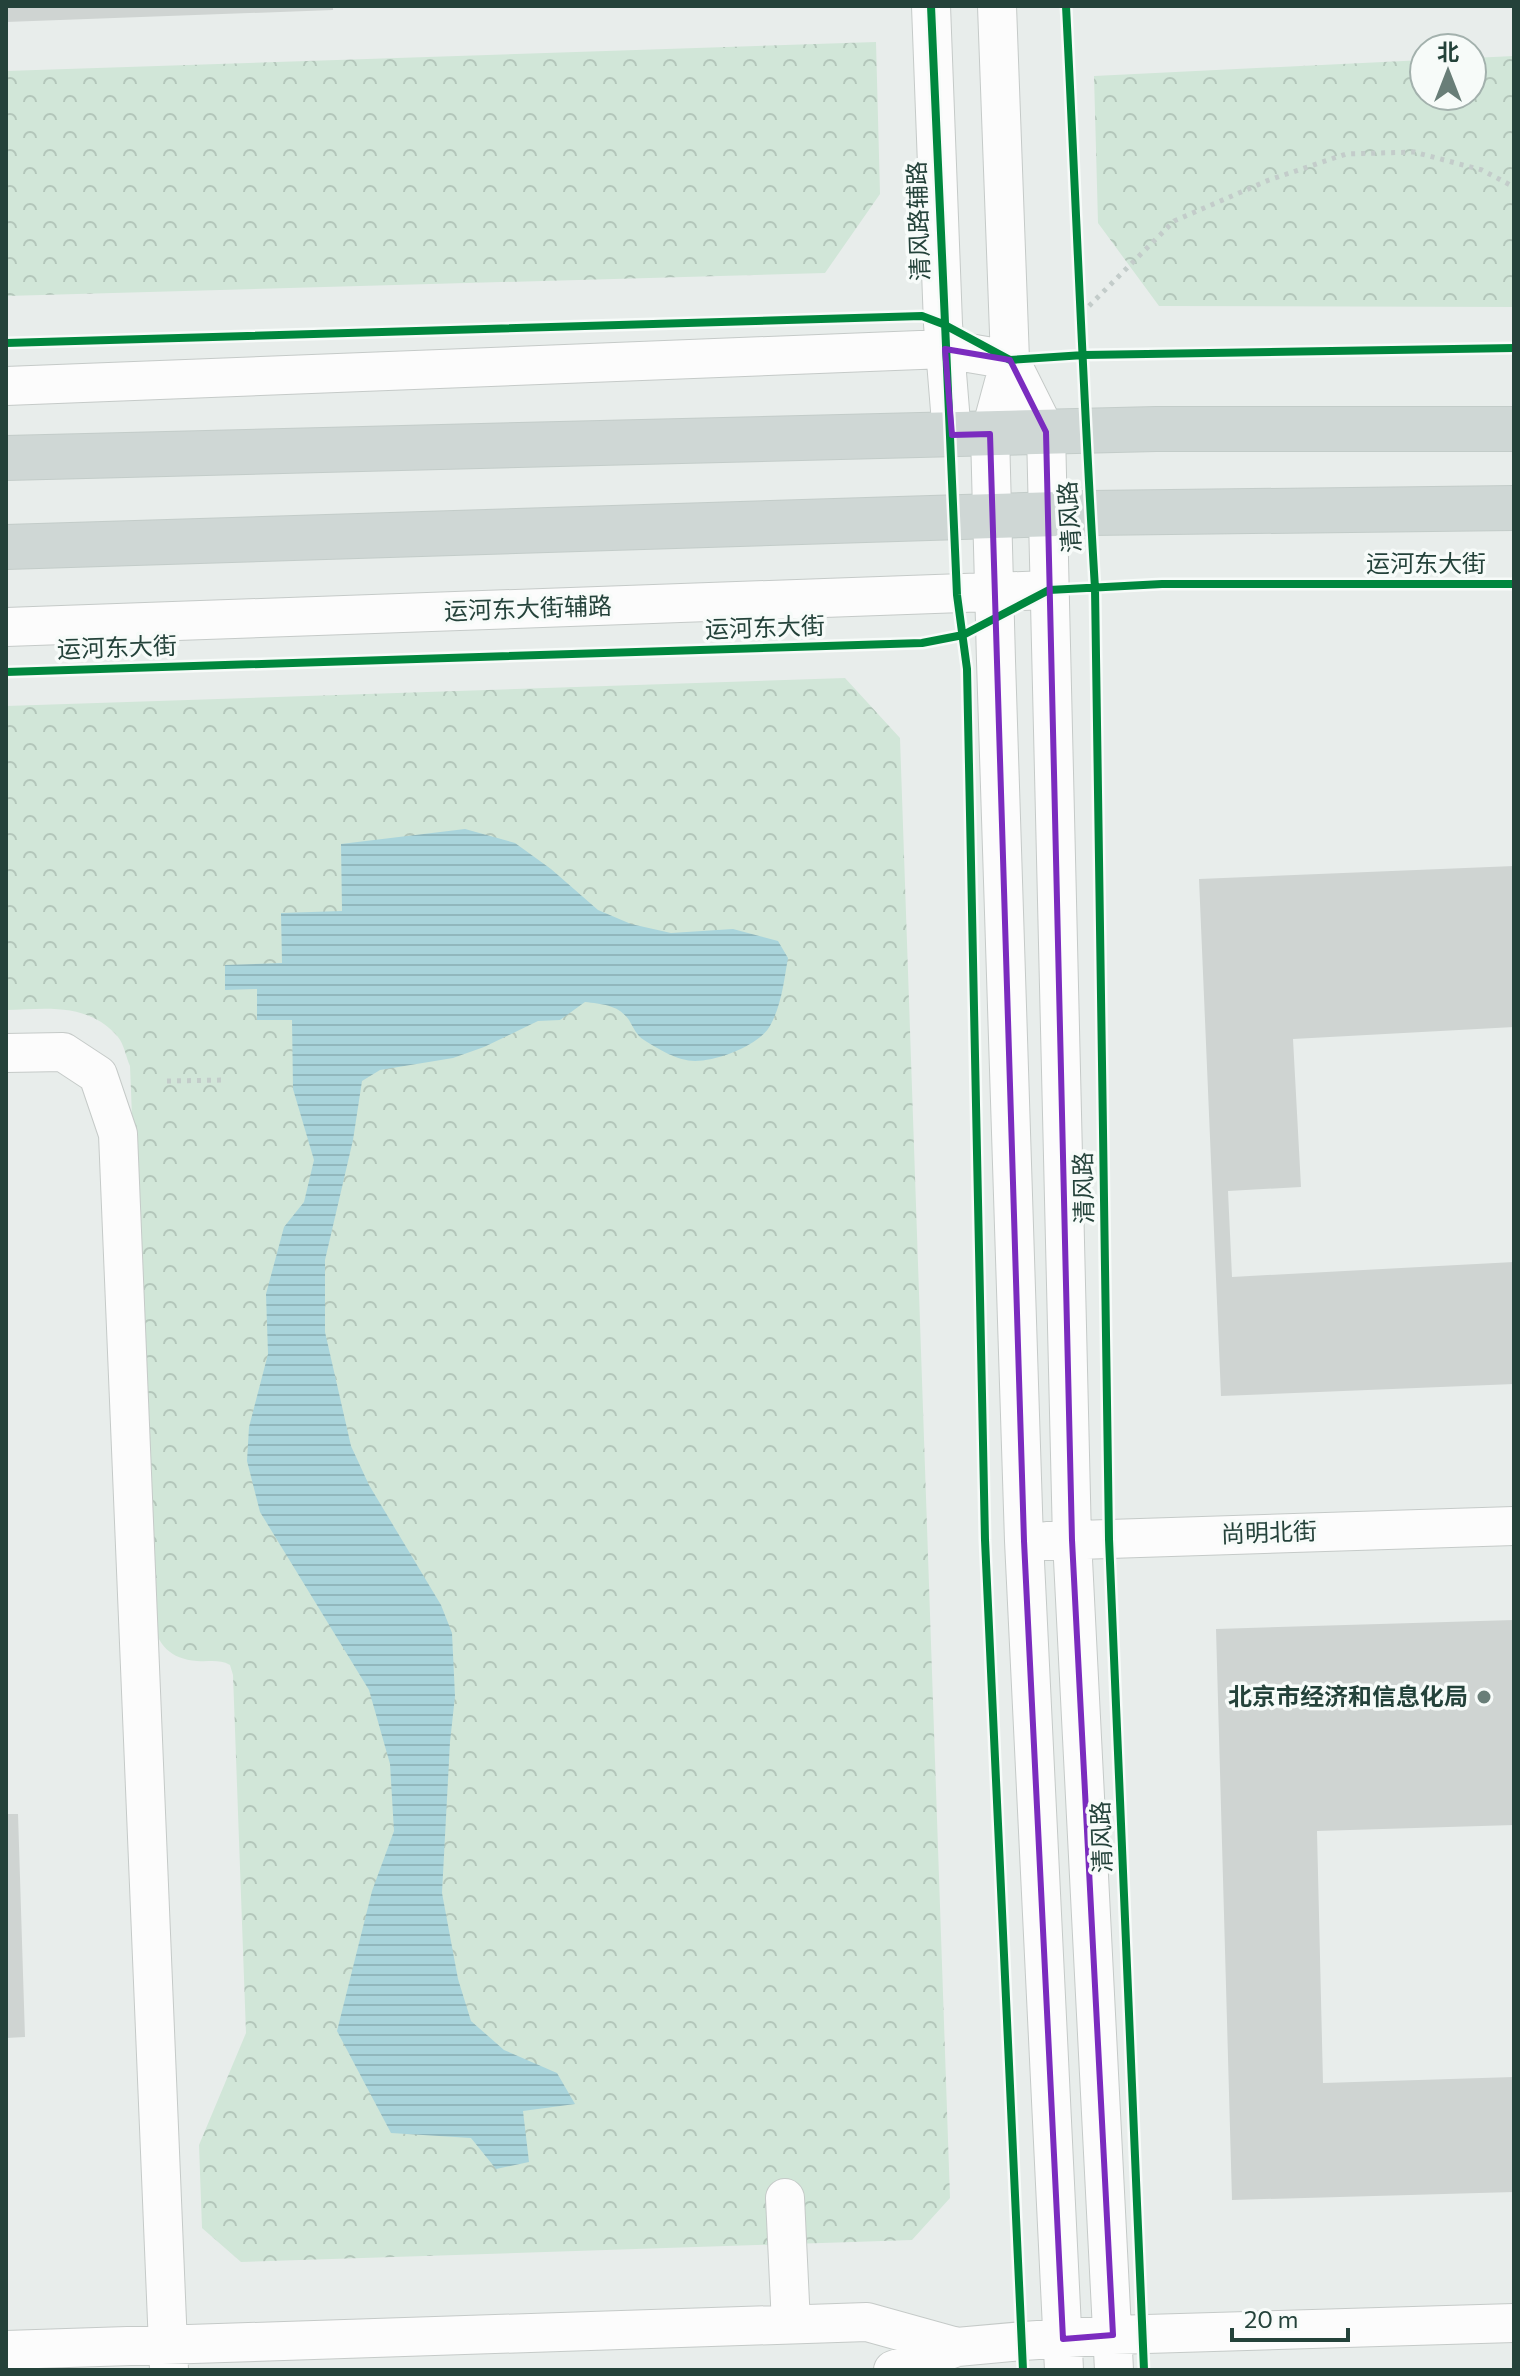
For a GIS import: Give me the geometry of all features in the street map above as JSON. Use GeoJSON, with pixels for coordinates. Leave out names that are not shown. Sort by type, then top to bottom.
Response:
{"type":"FeatureCollection","features":[{"type":"Feature","properties":{"kind":"main road"},"geometry":{"type":"LineString","coordinates":[[6,458],[1156,429],[1514,429]]}},
{"type":"Feature","properties":{"kind":"main road"},"geometry":{"type":"LineString","coordinates":[[6,547],[1049,515],[1514,508]]}},
{"type":"Feature","properties":{"kind":"street","name":"清风路辅路"},"geometry":{"type":"LineString","coordinates":[[931,6],[945,349],[971,434]]}},
{"type":"Feature","properties":{"kind":"street","name":"清风路"},"geometry":{"type":"LineString","coordinates":[[997,6],[1010,360],[1046,432],[1072,1540],[1113,2352]]}},
{"type":"Feature","properties":{"kind":"street"},"geometry":{"type":"LineString","coordinates":[[6,386],[945,349],[1010,360]]}},
{"type":"Feature","properties":{"kind":"street","name":"清风路"},"geometry":{"type":"LineString","coordinates":[[1010,360],[971,434],[993,517],[1024,1541],[1063,2354]]}},
{"type":"Feature","properties":{"kind":"street","name":"运河东大街辅路"},"geometry":{"type":"LineString","coordinates":[[6,627],[1049,590]]}},
{"type":"Feature","properties":{"kind":"street"},"geometry":{"type":"LineString","coordinates":[[6,1053],[63,1052],[98,1075],[118,1134],[168,2358]]}},
{"type":"Feature","properties":{"kind":"street","name":"尚明北街"},"geometry":{"type":"LineString","coordinates":[[1024,1541],[1514,1526]]}},
{"type":"Feature","properties":{"kind":"street"},"geometry":{"type":"LineString","coordinates":[[785,2198],[791,2324]]}},
{"type":"Feature","properties":{"kind":"street"},"geometry":{"type":"LineString","coordinates":[[6,2350],[168,2358],[867,2322],[957,2347],[1063,2354],[1514,2323]]}},
{"type":"Feature","properties":{"kind":"street"},"geometry":{"type":"LineString","coordinates":[[893,2370],[957,2347]]}},
{"type":"Feature","properties":{"kind":"path"},"geometry":{"type":"LineString","coordinates":[[1082,313],[1174,221],[1269,180],[1346,154],[1414,152],[1482,170],[1514,187]]}},
{"type":"Feature","properties":{"kind":"path"},"geometry":{"type":"LineString","coordinates":[[1081,297],[1082,327]]}},
{"type":"Feature","properties":{"kind":"path"},"geometry":{"type":"LineString","coordinates":[[167,1081],[227,1080]]}},
{"type":"Feature","properties":{"kind":"highlighted area"},"geometry":{"type":"Polygon","coordinates":[[[945,349],[1010,360],[1046,432],[1072,1540],[1113,2335],[1063,2339],[1024,1541],[990,434],[952,435],[945,349]]]}},
{"type":"Feature","properties":{"kind":"green space"},"geometry":{"type":"Polygon","coordinates":[[[876,42],[880,194],[825,273],[6,296],[6,71],[876,42]]]}},
{"type":"Feature","properties":{"kind":"green space"},"geometry":{"type":"Polygon","coordinates":[[[1514,56],[1514,307],[1159,306],[1098,223],[1094,76],[1408,61],[1408,112],[1488,112],[1488,57],[1514,56]]]}},
{"type":"Feature","properties":{"kind":"green space"},"geometry":{"type":"Polygon","coordinates":[[[845,678],[900,738],[950,2198],[912,2240],[241,2262],[202,2228],[199,2145],[246,2033],[233,1675],[230,1665],[226,1663],[188,1660],[172,1654],[158,1637],[152,1620],[130,1066],[118,1037],[94,1018],[66,1010],[6,1010],[6,706],[845,678]]]}},
{"type":"Feature","properties":{"kind":"water"},"geometry":{"type":"Polygon","coordinates":[[[465,829],[515,843],[598,910],[631,924],[671,933],[733,929],[778,941],[788,958],[778,1008],[766,1032],[749,1045],[715,1058],[695,1061],[668,1054],[642,1038],[620,1011],[585,1002],[560,1020],[538,1021],[453,1058],[380,1070],[362,1081],[353,1140],[325,1260],[325,1332],[351,1446],[369,1485],[441,1605],[452,1633],[455,1696],[442,1893],[458,1979],[471,2021],[504,2050],[557,2073],[575,2104],[523,2111],[529,2162],[496,2169],[471,2138],[391,2133],[337,2031],[372,1891],[394,1831],[390,1764],[369,1690],[260,1512],[247,1461],[249,1427],[268,1354],[266,1294],[284,1227],[304,1202],[314,1160],[293,1089],[292,1020],[257,1020],[257,989],[225,990],[225,965],[282,963],[281,913],[342,911],[341,844],[465,829]]]}},
{"type":"Feature","properties":{"kind":"building"},"geometry":{"type":"Polygon","coordinates":[[[6,6],[333,6],[333,10],[6,22],[6,6]]]}},
{"type":"Feature","properties":{"kind":"building"},"geometry":{"type":"Polygon","coordinates":[[[1514,866],[1514,1027],[1293,1039],[1301,1187],[1228,1191],[1232,1277],[1514,1262],[1514,1384],[1221,1396],[1199,879],[1514,866]]]}},
{"type":"Feature","properties":{"kind":"building"},"geometry":{"type":"Polygon","coordinates":[[[1514,1620],[1514,1825],[1317,1831],[1323,2083],[1514,2077],[1514,2192],[1232,2200],[1216,1629],[1514,1620]]]}},
{"type":"Feature","properties":{"kind":"building"},"geometry":{"type":"Polygon","coordinates":[[[6,1814],[18,1814],[25,2037],[6,2038],[6,1814]]]}},
{"type":"Feature","properties":{"kind":"cycle path"},"geometry":{"type":"LineString","coordinates":[[931,6],[957,595],[967,669],[985,1540],[1023,2370]]}},
{"type":"Feature","properties":{"kind":"cycle path"},"geometry":{"type":"LineString","coordinates":[[1066,6],[1095,588],[1109,1539],[1144,2370]]}},
{"type":"Feature","properties":{"kind":"cycle path"},"geometry":{"type":"LineString","coordinates":[[6,343],[922,316],[1010,360],[1084,355],[1514,348]]}},
{"type":"Feature","properties":{"kind":"cycle path","name":"运河东大街"},"geometry":{"type":"LineString","coordinates":[[6,672],[922,643],[963,635],[1049,590],[1162,584],[1514,584]]}},
{"type":"Feature","properties":{"kind":"place","name":"北京市经济和信息化局"},"geometry":{"type":"Point","coordinates":[1484,1697]}}]}
